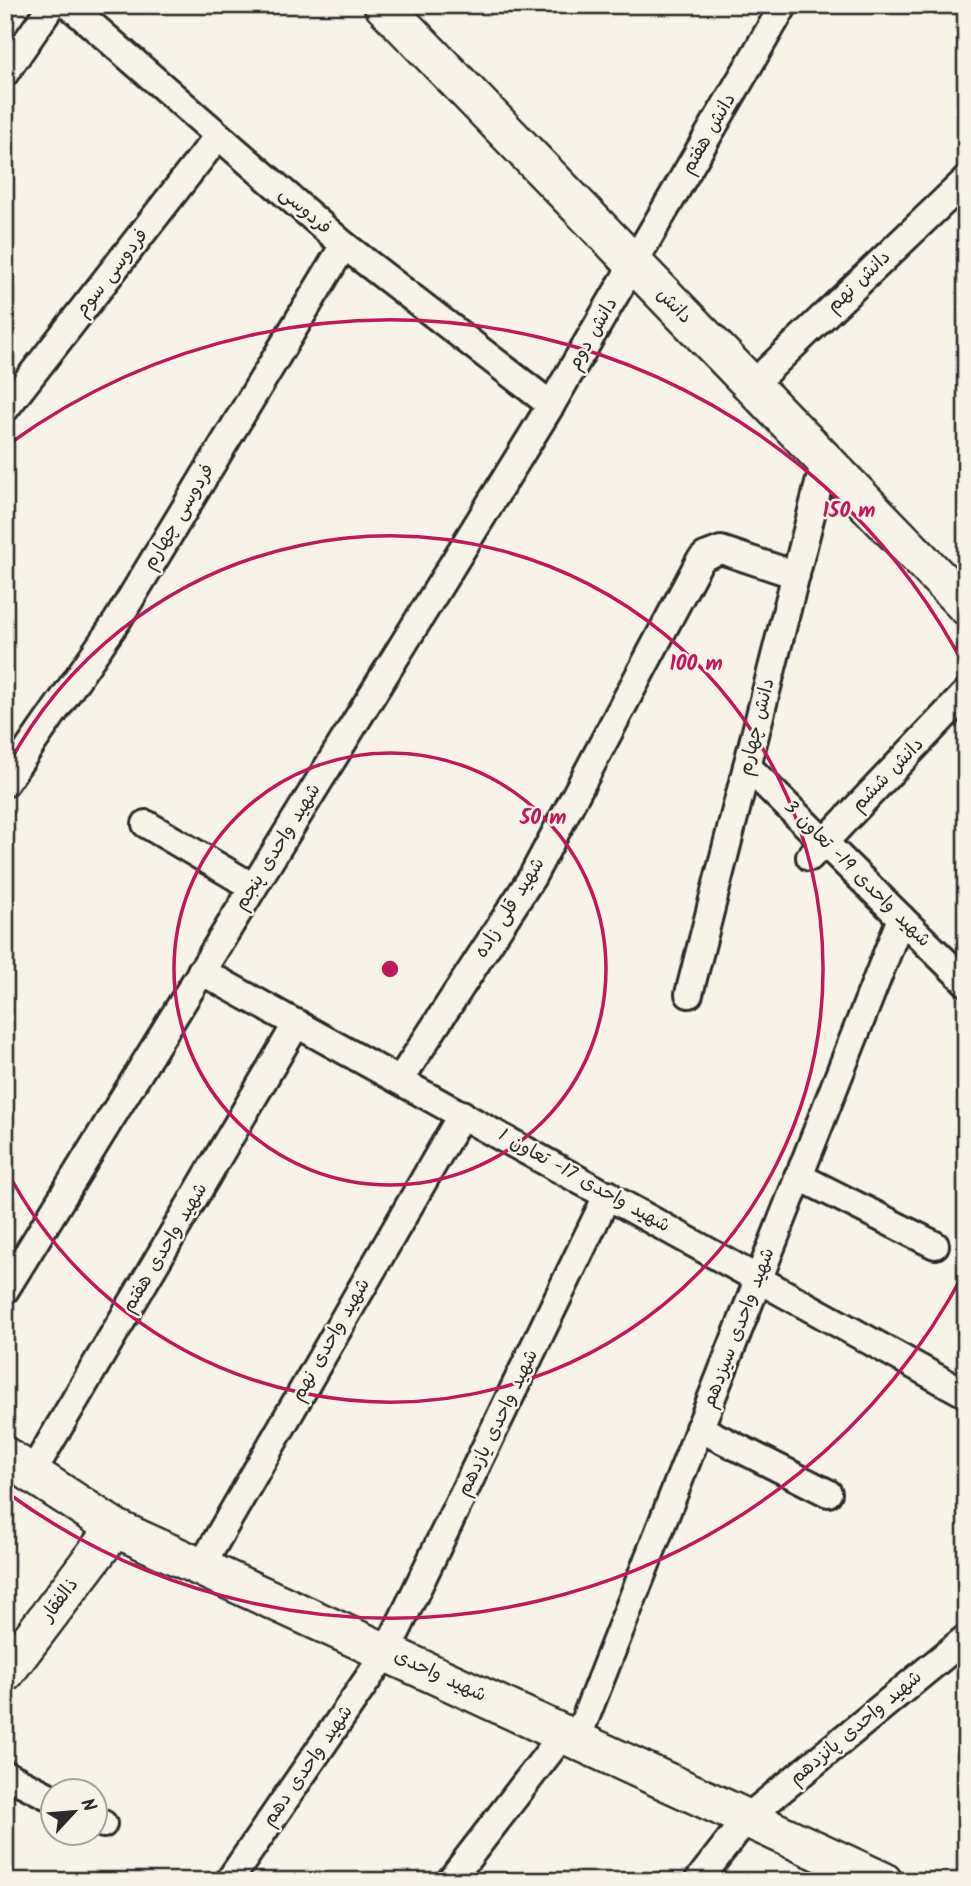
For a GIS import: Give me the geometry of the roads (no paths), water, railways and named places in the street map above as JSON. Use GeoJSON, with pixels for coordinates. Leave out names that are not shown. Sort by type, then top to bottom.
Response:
{"type":"FeatureCollection","features":[{"type":"Feature","properties":{"kind":"street"},"geometry":{"type":"LineString","coordinates":[[5,73],[52,5]]}},
{"type":"Feature","properties":{"kind":"street","name":"فردوسی"},"geometry":{"type":"LineString","coordinates":[[69,5],[344,245],[551,405]]}},
{"type":"Feature","properties":{"kind":"street","name":"دانش"},"geometry":{"type":"LineString","coordinates":[[383,5],[966,606]]}},
{"type":"Feature","properties":{"kind":"street","name":"دانش هفتم"},"geometry":{"type":"LineString","coordinates":[[634,264],[784,5]]}},
{"type":"Feature","properties":{"kind":"street","name":"فردوسی سوم"},"geometry":{"type":"LineString","coordinates":[[5,409],[218,136]]}},
{"type":"Feature","properties":{"kind":"street","name":"دانش نهم"},"geometry":{"type":"LineString","coordinates":[[752,385],[966,180]]}},
{"type":"Feature","properties":{"kind":"street","name":"فردوسی چهارم"},"geometry":{"type":"LineString","coordinates":[[5,783],[117,621],[344,245]]}},
{"type":"Feature","properties":{"kind":"street","name":"دانش دوم"},"geometry":{"type":"LineString","coordinates":[[551,405],[634,264]]}},
{"type":"Feature","properties":{"kind":"street","name":"شهید واحدی پنجم"},"geometry":{"type":"LineString","coordinates":[[5,1290],[551,405]]}},
{"type":"Feature","properties":{"kind":"street","name":"دانش چهارم"},"geometry":{"type":"LineString","coordinates":[[689,994],[825,460]]}},
{"type":"Feature","properties":{"kind":"street","name":"شهید قلی زاده"},"geometry":{"type":"LineString","coordinates":[[400,1080],[532,877],[699,562],[705,556],[721,550],[796,575]]}},
{"type":"Feature","properties":{"kind":"street","name":"دانش ششم"},"geometry":{"type":"LineString","coordinates":[[817,849],[966,693]]}},
{"type":"Feature","properties":{"kind":"street","name":"شهید واحدی 19- تعاون 3"},"geometry":{"type":"LineString","coordinates":[[747,766],[817,849],[901,918],[966,982]]}},
{"type":"Feature","properties":{"kind":"street"},"geometry":{"type":"LineString","coordinates":[[146,824],[253,887]]}},
{"type":"Feature","properties":{"kind":"street","name":"شهید واحدی سیزدهم"},"geometry":{"type":"LineString","coordinates":[[450,1881],[571,1736],[699,1428],[901,918]]}},
{"type":"Feature","properties":{"kind":"street","name":"شهید واحدی 17- تعاون 1"},"geometry":{"type":"LineString","coordinates":[[201,971],[966,1394]]}},
{"type":"Feature","properties":{"kind":"street","name":"شهید واحدی هفتم"},"geometry":{"type":"LineString","coordinates":[[19,1465],[297,1023]]}},
{"type":"Feature","properties":{"kind":"street","name":"شهید واحدی نهم"},"geometry":{"type":"LineString","coordinates":[[201,1567],[462,1114]]}},
{"type":"Feature","properties":{"kind":"street"},"geometry":{"type":"LineString","coordinates":[[798,1176],[935,1245]]}},
{"type":"Feature","properties":{"kind":"street","name":"شهید واحدی یازدهم"},"geometry":{"type":"LineString","coordinates":[[387,1651],[608,1194]]}},
{"type":"Feature","properties":{"kind":"street"},"geometry":{"type":"LineString","coordinates":[[699,1428],[828,1493]]}},
{"type":"Feature","properties":{"kind":"street","name":"شهید واحدی"},"geometry":{"type":"LineString","coordinates":[[19,1465],[115,1528],[883,1881]]}},
{"type":"Feature","properties":{"kind":"street","name":"ذالفقار"},"geometry":{"type":"LineString","coordinates":[[5,1673],[115,1528]]}},
{"type":"Feature","properties":{"kind":"street","name":"شهید واحدی پانزدهم"},"geometry":{"type":"LineString","coordinates":[[698,1881],[747,1818],[966,1637]]}},
{"type":"Feature","properties":{"kind":"street","name":"شهید واحدی دهم"},"geometry":{"type":"LineString","coordinates":[[229,1881],[387,1651]]}},
{"type":"Feature","properties":{"kind":"street"},"geometry":{"type":"LineString","coordinates":[[5,1774],[38,1791]]}}]}
